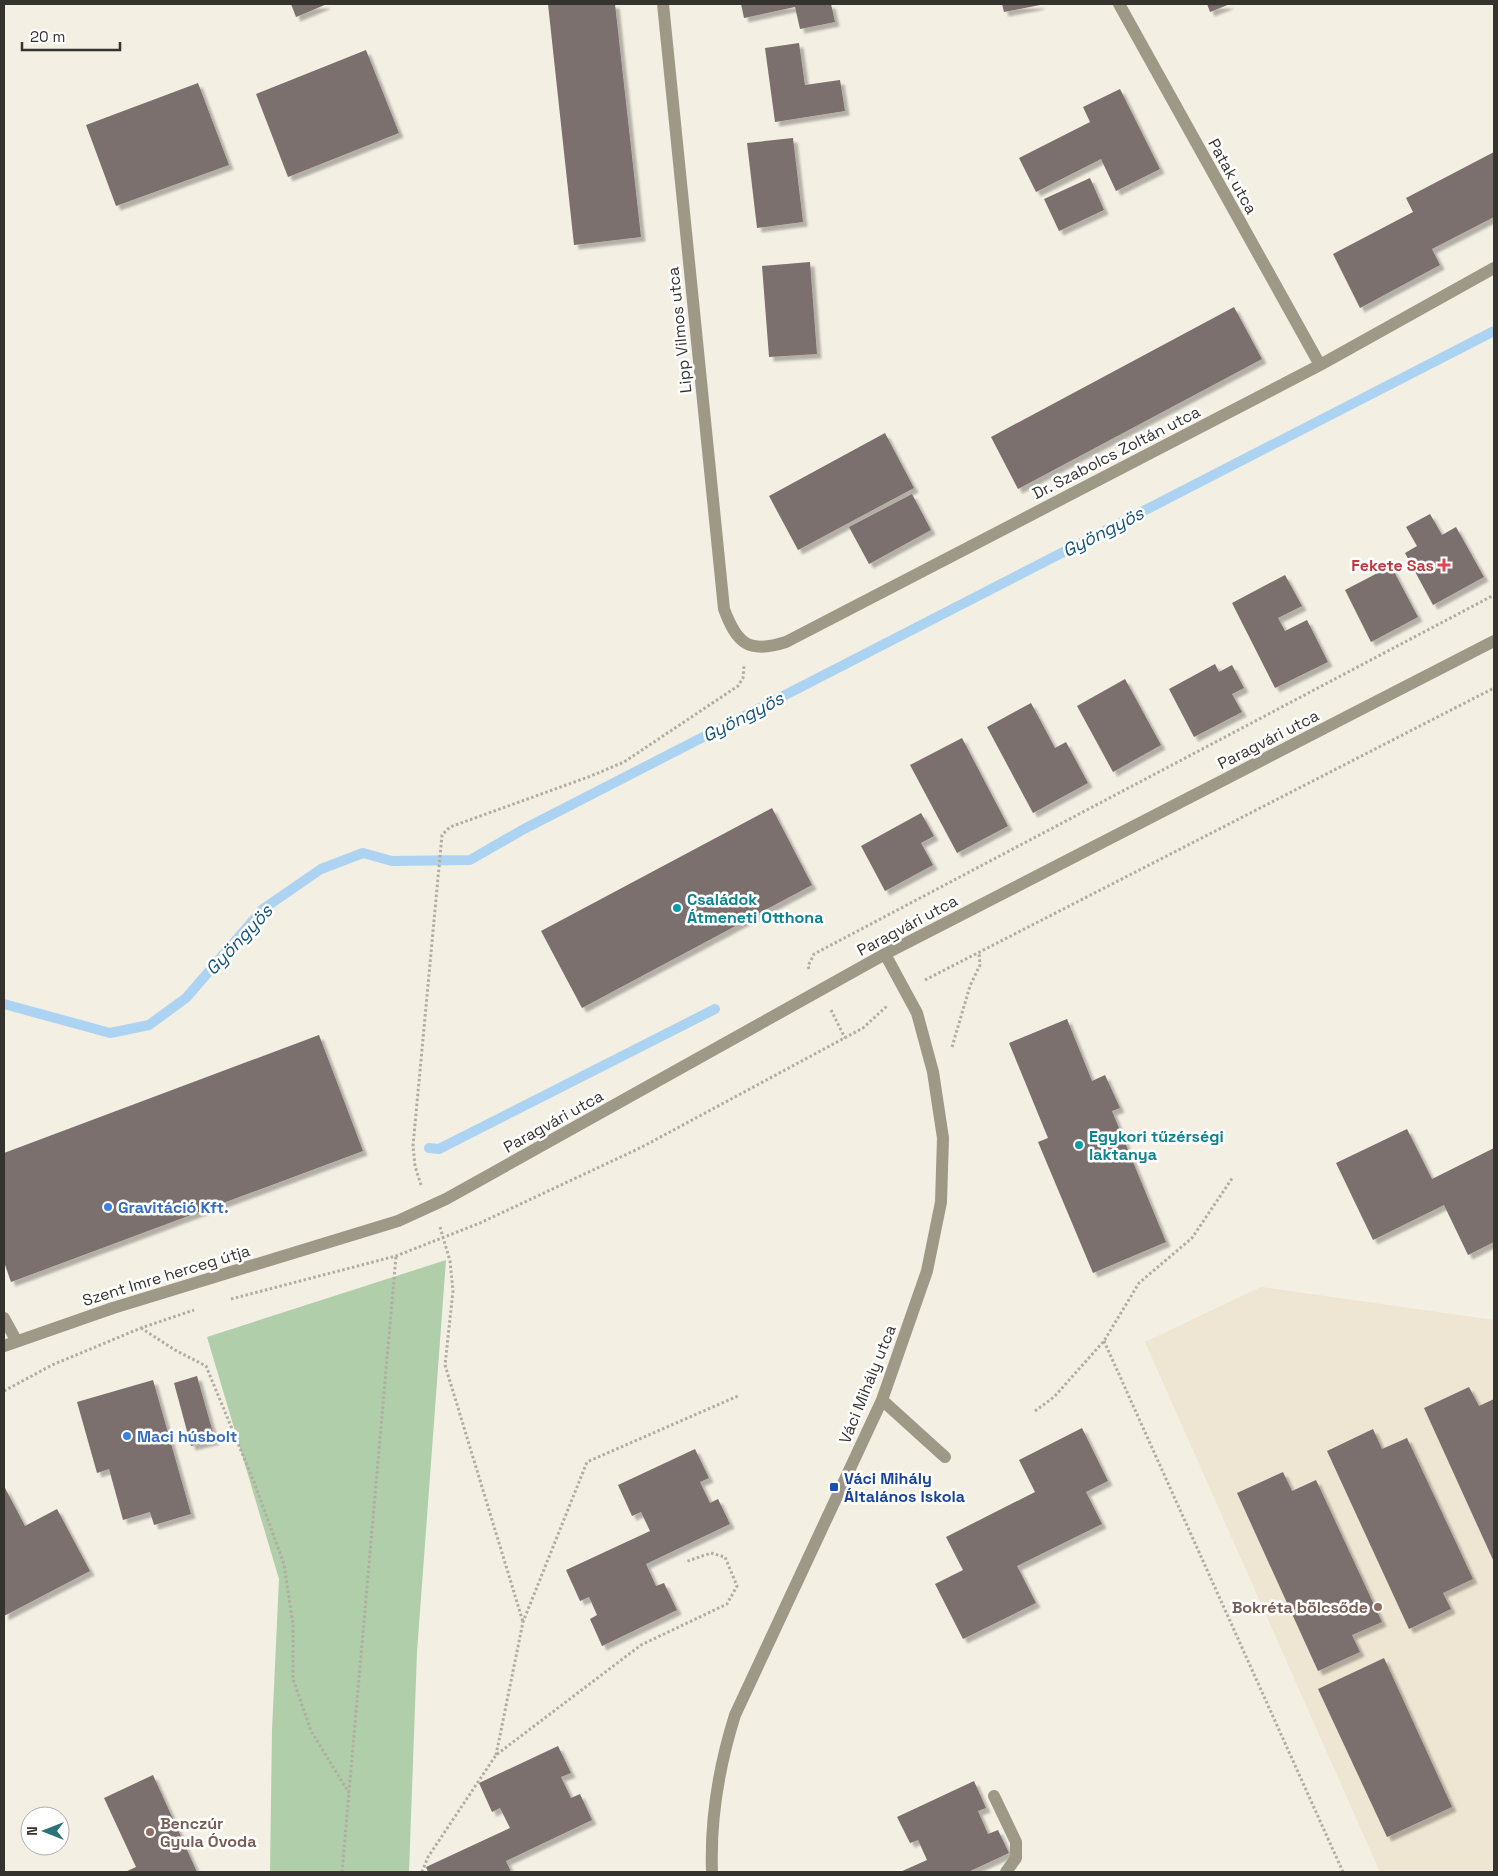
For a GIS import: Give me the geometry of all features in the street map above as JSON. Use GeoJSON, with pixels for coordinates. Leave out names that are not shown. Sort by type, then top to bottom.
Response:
{"type":"FeatureCollection","features":[{"type":"Feature","properties":{"kind":"street","name":"Lipp Vilmos utca"},"geometry":{"type":"LineString","coordinates":[[663,4],[724,609],[731,629],[747,645]]}},
{"type":"Feature","properties":{"kind":"street","name":"Patak utca"},"geometry":{"type":"LineString","coordinates":[[1119,4],[1320,365]]}},
{"type":"Feature","properties":{"kind":"street","name":"Dr. Szabolcs Zoltán utca"},"geometry":{"type":"LineString","coordinates":[[747,645],[767,648],[786,642],[1320,365],[1494,268]]}},
{"type":"Feature","properties":{"kind":"street","name":"Paragvári utca"},"geometry":{"type":"LineString","coordinates":[[338,1240],[398,1221],[446,1200],[885,954],[1493,644]]}},
{"type":"Feature","properties":{"kind":"street","name":"Váci Mihály utca"},"geometry":{"type":"LineString","coordinates":[[712,1872],[711,1847],[716,1795],[722,1756],[735,1715],[882,1400],[927,1271],[941,1202],[943,1138],[933,1072],[917,1013],[885,954]]}},
{"type":"Feature","properties":{"kind":"street","name":"Szent Imre herceg útja"},"geometry":{"type":"LineString","coordinates":[[4,1346],[16,1340],[112,1308],[338,1240]]}},
{"type":"Feature","properties":{"kind":"street"},"geometry":{"type":"LineString","coordinates":[[4,1318],[16,1340]]}},
{"type":"Feature","properties":{"kind":"street"},"geometry":{"type":"LineString","coordinates":[[882,1400],[945,1456]]}},
{"type":"Feature","properties":{"kind":"street"},"geometry":{"type":"LineString","coordinates":[[994,1796],[1016,1842],[1016,1858],[1006,1872]]}},
{"type":"Feature","properties":{"kind":"path"},"geometry":{"type":"LineString","coordinates":[[812,974],[808,966],[814,954],[1494,595]]}},
{"type":"Feature","properties":{"kind":"path"},"geometry":{"type":"LineString","coordinates":[[424,1190],[415,1166],[413,1146],[441,840],[445,830],[624,762],[738,686],[743,678],[747,645]]}},
{"type":"Feature","properties":{"kind":"path"},"geometry":{"type":"LineString","coordinates":[[962,961],[1494,688]]}},
{"type":"Feature","properties":{"kind":"path"},"geometry":{"type":"LineString","coordinates":[[964,1007],[970,986],[980,965],[979,952]]}},
{"type":"Feature","properties":{"kind":"path"},"geometry":{"type":"LineString","coordinates":[[229,1299],[396,1256],[480,1223],[642,1147],[845,1038],[874,1019]]}},
{"type":"Feature","properties":{"kind":"path"},"geometry":{"type":"LineString","coordinates":[[836,1020],[845,1038]]}},
{"type":"Feature","properties":{"kind":"path"},"geometry":{"type":"LineString","coordinates":[[1035,1411],[1054,1397],[1104,1341],[1139,1282],[1192,1238],[1234,1177]]}},
{"type":"Feature","properties":{"kind":"path"},"geometry":{"type":"LineString","coordinates":[[438,1224],[444,1237],[450,1261],[453,1291],[445,1364],[523,1622]]}},
{"type":"Feature","properties":{"kind":"path"},"geometry":{"type":"LineString","coordinates":[[342,1872],[396,1256]]}},
{"type":"Feature","properties":{"kind":"path"},"geometry":{"type":"LineString","coordinates":[[4,1391],[52,1365],[141,1328],[203,1307]]}},
{"type":"Feature","properties":{"kind":"path"},"geometry":{"type":"LineString","coordinates":[[112,1308],[175,1350],[206,1366],[254,1482],[284,1564],[293,1625],[293,1679],[311,1731],[349,1793]]}},
{"type":"Feature","properties":{"kind":"path"},"geometry":{"type":"LineString","coordinates":[[1104,1341],[1343,1872]]}},
{"type":"Feature","properties":{"kind":"path"},"geometry":{"type":"LineString","coordinates":[[496,1755],[523,1622],[588,1462],[738,1396]]}},
{"type":"Feature","properties":{"kind":"path"},"geometry":{"type":"LineString","coordinates":[[422,1872],[428,1858],[496,1755],[641,1645],[727,1604],[737,1586],[725,1557],[711,1553],[685,1562]]}},
{"type":"Feature","properties":{"kind":"shaded area","name":"Bokréta bölcsőde"},"geometry":{"type":"Polygon","coordinates":[[[1261,1287],[1494,1320],[1494,1872],[1380,1872],[1145,1342],[1261,1287]]]}},
{"type":"Feature","properties":{"kind":"green space"},"geometry":{"type":"Polygon","coordinates":[[[446,1260],[417,1652],[409,1872],[270,1872],[272,1730],[279,1579],[207,1337],[446,1260]]]}},
{"type":"Feature","properties":{"kind":"building"},"geometry":{"type":"Polygon","coordinates":[[[291,4],[327,4],[296,17],[291,4]]]}},
{"type":"Feature","properties":{"kind":"building"},"geometry":{"type":"Polygon","coordinates":[[[548,4],[615,4],[641,237],[574,245],[548,4]]]}},
{"type":"Feature","properties":{"kind":"building"},"geometry":{"type":"Polygon","coordinates":[[[741,4],[831,4],[835,22],[800,29],[795,7],[744,18],[741,4]]]}},
{"type":"Feature","properties":{"kind":"building"},"geometry":{"type":"Polygon","coordinates":[[[1002,4],[1040,4],[1040,5],[1004,12],[1002,4]]]}},
{"type":"Feature","properties":{"kind":"building"},"geometry":{"type":"Polygon","coordinates":[[[1207,4],[1230,4],[1210,12],[1207,4]]]}},
{"type":"Feature","properties":{"kind":"building"},"geometry":{"type":"Polygon","coordinates":[[[799,43],[805,85],[840,80],[845,111],[775,122],[765,48],[799,43]]]}},
{"type":"Feature","properties":{"kind":"building"},"geometry":{"type":"Polygon","coordinates":[[[366,50],[399,133],[288,177],[256,94],[366,50]]]}},
{"type":"Feature","properties":{"kind":"building"},"geometry":{"type":"Polygon","coordinates":[[[198,83],[229,165],[116,206],[86,125],[198,83]]]}},
{"type":"Feature","properties":{"kind":"building"},"geometry":{"type":"Polygon","coordinates":[[[1120,89],[1160,169],[1116,191],[1101,159],[1036,192],[1019,158],[1090,122],[1083,107],[1120,89]]]}},
{"type":"Feature","properties":{"kind":"building"},"geometry":{"type":"Polygon","coordinates":[[[793,138],[803,222],[757,228],[747,143],[793,138]]]}},
{"type":"Feature","properties":{"kind":"building"},"geometry":{"type":"Polygon","coordinates":[[[1494,152],[1494,217],[1432,249],[1440,265],[1360,308],[1333,254],[1413,212],[1406,198],[1494,152]]]}},
{"type":"Feature","properties":{"kind":"building"},"geometry":{"type":"Polygon","coordinates":[[[1090,178],[1104,210],[1059,231],[1044,199],[1090,178]]]}},
{"type":"Feature","properties":{"kind":"building"},"geometry":{"type":"Polygon","coordinates":[[[810,262],[817,354],[769,357],[762,266],[810,262]]]}},
{"type":"Feature","properties":{"kind":"building"},"geometry":{"type":"Polygon","coordinates":[[[1234,307],[1262,359],[1018,489],[991,437],[1234,307]]]}},
{"type":"Feature","properties":{"kind":"building"},"geometry":{"type":"Polygon","coordinates":[[[885,433],[914,488],[798,550],[769,496],[885,433]]]}},
{"type":"Feature","properties":{"kind":"building"},"geometry":{"type":"Polygon","coordinates":[[[912,494],[931,530],[869,564],[849,527],[912,494]]]}},
{"type":"Feature","properties":{"kind":"building","name":"Fekete Sas"},"geometry":{"type":"Polygon","coordinates":[[[1430,514],[1442,535],[1456,527],[1484,577],[1433,605],[1405,553],[1417,546],[1406,527],[1430,514]]]}},
{"type":"Feature","properties":{"kind":"building"},"geometry":{"type":"Polygon","coordinates":[[[1391,566],[1418,617],[1371,642],[1345,590],[1391,566]]]}},
{"type":"Feature","properties":{"kind":"building"},"geometry":{"type":"Polygon","coordinates":[[[1285,575],[1302,606],[1278,618],[1285,631],[1307,620],[1328,662],[1275,688],[1232,603],[1285,575]]]}},
{"type":"Feature","properties":{"kind":"building"},"geometry":{"type":"Polygon","coordinates":[[[1215,664],[1219,672],[1232,665],[1244,688],[1232,694],[1242,712],[1194,737],[1169,689],[1215,664]]]}},
{"type":"Feature","properties":{"kind":"building"},"geometry":{"type":"Polygon","coordinates":[[[1125,679],[1161,745],[1113,772],[1077,706],[1125,679]]]}},
{"type":"Feature","properties":{"kind":"building"},"geometry":{"type":"Polygon","coordinates":[[[1031,703],[1055,748],[1066,742],[1088,783],[1033,813],[987,727],[1031,703]]]}},
{"type":"Feature","properties":{"kind":"building"},"geometry":{"type":"Polygon","coordinates":[[[962,738],[1008,826],[957,853],[910,765],[962,738]]]}},
{"type":"Feature","properties":{"kind":"building","name":"Családok Átmeneti Otthona"},"geometry":{"type":"Polygon","coordinates":[[[772,808],[812,885],[582,1008],[541,931],[772,808]]]}},
{"type":"Feature","properties":{"kind":"building"},"geometry":{"type":"Polygon","coordinates":[[[921,813],[934,836],[921,843],[933,865],[885,891],[861,846],[921,813]]]}},
{"type":"Feature","properties":{"kind":"building"},"geometry":{"type":"Polygon","coordinates":[[[1067,1019],[1092,1081],[1105,1075],[1120,1108],[1112,1111],[1166,1242],[1093,1273],[1038,1142],[1048,1138],[1009,1043],[1067,1019]]]}},
{"type":"Feature","properties":{"kind":"building","name":"Gravitáció Kft."},"geometry":{"type":"Polygon","coordinates":[[[319,1035],[363,1151],[11,1282],[4,1262],[4,1153],[319,1035]]]}},
{"type":"Feature","properties":{"kind":"building"},"geometry":{"type":"Polygon","coordinates":[[[1407,1129],[1432,1179],[1494,1148],[1494,1242],[1468,1255],[1444,1205],[1373,1240],[1336,1163],[1407,1129]]]}},
{"type":"Feature","properties":{"kind":"building"},"geometry":{"type":"Polygon","coordinates":[[[197,1376],[215,1440],[191,1446],[174,1383],[197,1376]]]}},
{"type":"Feature","properties":{"kind":"building","name":"Maci húsbolt"},"geometry":{"type":"Polygon","coordinates":[[[153,1380],[191,1514],[154,1525],[150,1512],[123,1520],[109,1469],[97,1473],[77,1402],[153,1380]]]}},
{"type":"Feature","properties":{"kind":"building"},"geometry":{"type":"Polygon","coordinates":[[[1469,1387],[1479,1406],[1494,1399],[1494,1562],[1424,1408],[1469,1387]]]}},
{"type":"Feature","properties":{"kind":"building"},"geometry":{"type":"Polygon","coordinates":[[[1082,1428],[1108,1481],[1086,1492],[1102,1524],[1017,1566],[1036,1603],[963,1639],[935,1584],[963,1570],[946,1537],[1035,1492],[1019,1460],[1082,1428]]]}},
{"type":"Feature","properties":{"kind":"building"},"geometry":{"type":"Polygon","coordinates":[[[1373,1429],[1382,1449],[1407,1438],[1473,1579],[1443,1593],[1451,1609],[1409,1629],[1327,1451],[1373,1429]]]}},
{"type":"Feature","properties":{"kind":"building"},"geometry":{"type":"Polygon","coordinates":[[[695,1449],[709,1478],[700,1482],[710,1503],[718,1499],[730,1524],[646,1564],[656,1586],[664,1583],[677,1610],[602,1646],[590,1619],[597,1615],[589,1597],[580,1601],[566,1570],[650,1531],[641,1512],[632,1516],[618,1485],[695,1449]]]}},
{"type":"Feature","properties":{"kind":"building"},"geometry":{"type":"Polygon","coordinates":[[[1283,1472],[1292,1491],[1316,1480],[1382,1622],[1352,1635],[1360,1652],[1318,1671],[1237,1493],[1283,1472]]]}},
{"type":"Feature","properties":{"kind":"building"},"geometry":{"type":"Polygon","coordinates":[[[4,1486],[25,1526],[57,1509],[90,1571],[4,1616],[4,1486]]]}},
{"type":"Feature","properties":{"kind":"building"},"geometry":{"type":"Polygon","coordinates":[[[1384,1658],[1452,1807],[1387,1837],[1318,1689],[1384,1658]]]}},
{"type":"Feature","properties":{"kind":"building"},"geometry":{"type":"Polygon","coordinates":[[[558,1746],[571,1773],[561,1777],[571,1798],[580,1794],[592,1820],[506,1861],[511,1872],[428,1872],[426,1867],[510,1828],[500,1808],[492,1812],[479,1783],[558,1746]]]}},
{"type":"Feature","properties":{"kind":"building","name":"Benczúr Gyula Óvoda"},"geometry":{"type":"Polygon","coordinates":[[[153,1775],[197,1872],[125,1872],[136,1867],[104,1798],[153,1775]]]}},
{"type":"Feature","properties":{"kind":"building"},"geometry":{"type":"Polygon","coordinates":[[[974,1781],[986,1808],[978,1811],[988,1834],[998,1830],[1009,1853],[968,1872],[900,1872],[927,1860],[918,1840],[910,1843],[897,1817],[974,1781]]]}},
{"type":"Feature","properties":{"kind":"waterway","name":"Gyöngyös"},"geometry":{"type":"LineString","coordinates":[[4,1004],[110,1033],[149,1025],[186,998],[263,909],[321,869],[363,853],[392,861],[470,860],[524,829],[1494,331]]}},
{"type":"Feature","properties":{"kind":"waterway"},"geometry":{"type":"LineString","coordinates":[[429,1148],[439,1149],[715,1009]]}},
{"type":"Feature","properties":{"kind":"place","name":"Fekete Sas"},"geometry":{"type":"Point","coordinates":[1444,565]}},
{"type":"Feature","properties":{"kind":"place","name":"Családok Átmeneti Otthona"},"geometry":{"type":"Point","coordinates":[677,908]}},
{"type":"Feature","properties":{"kind":"place","name":"Egykori tűzérségi laktanya"},"geometry":{"type":"Point","coordinates":[1079,1145]}},
{"type":"Feature","properties":{"kind":"place","name":"Gravitáció Kft."},"geometry":{"type":"Point","coordinates":[108,1207]}},
{"type":"Feature","properties":{"kind":"place","name":"Maci húsbolt"},"geometry":{"type":"Point","coordinates":[127,1436]}},
{"type":"Feature","properties":{"kind":"place","name":"Váci Mihály Általános Iskola"},"geometry":{"type":"Point","coordinates":[834,1487]}},
{"type":"Feature","properties":{"kind":"place","name":"Bokréta bölcsőde"},"geometry":{"type":"Point","coordinates":[1378,1607]}},
{"type":"Feature","properties":{"kind":"place","name":"Benczúr Gyula Óvoda"},"geometry":{"type":"Point","coordinates":[150,1832]}}]}
